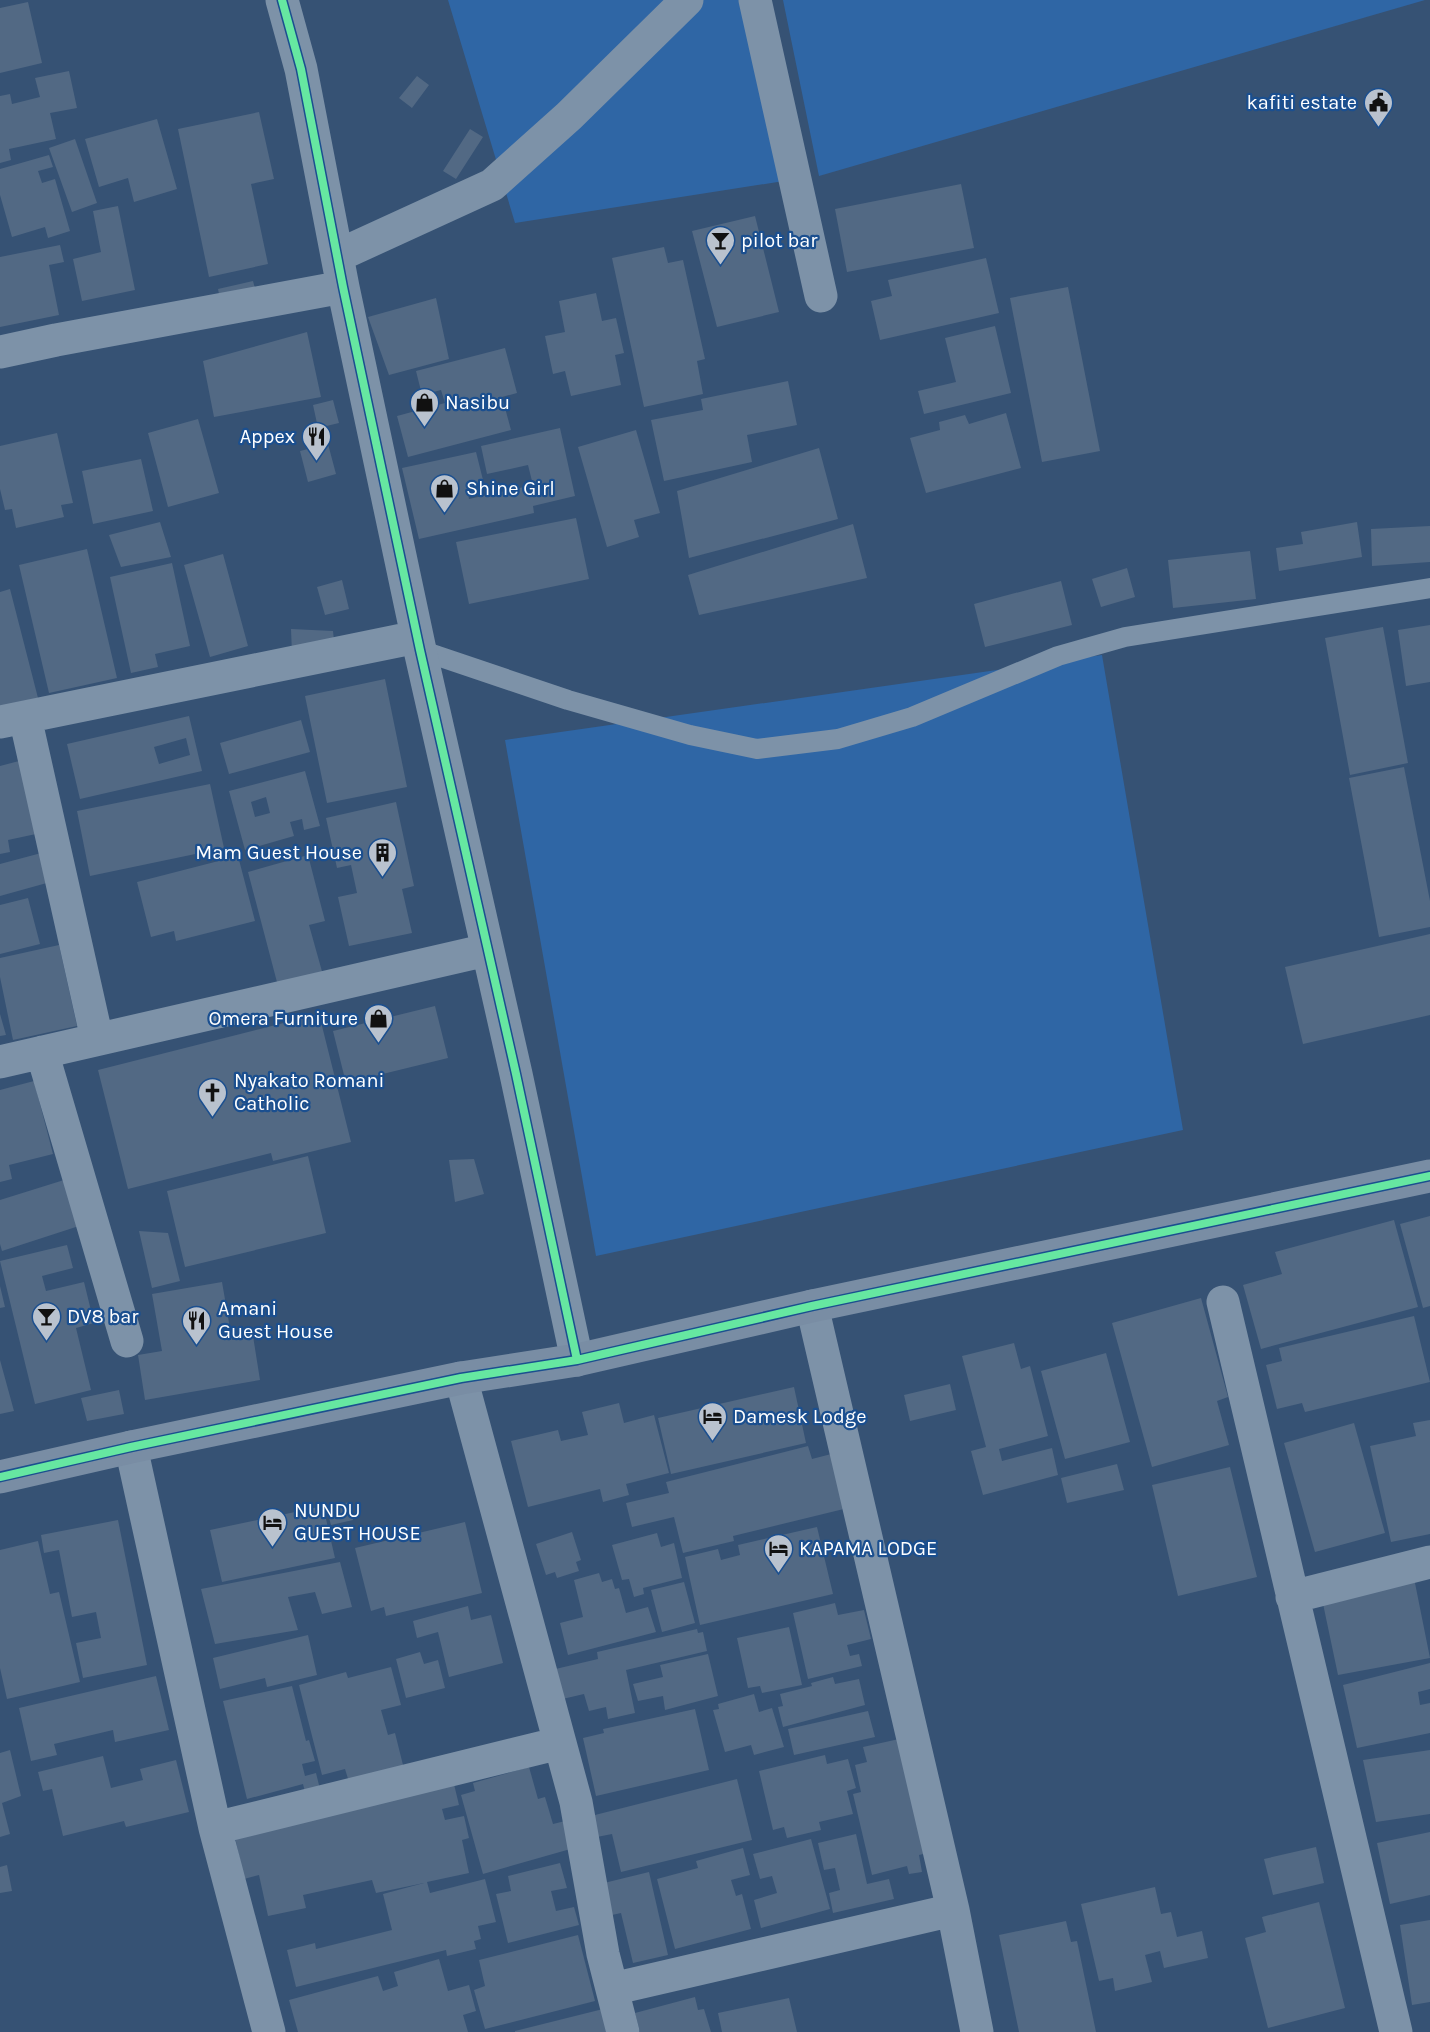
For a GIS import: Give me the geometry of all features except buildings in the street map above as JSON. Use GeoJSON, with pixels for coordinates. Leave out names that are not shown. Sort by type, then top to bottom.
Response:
{"type":"FeatureCollection","features":[{"type":"Feature","properties":{"kind":"street"},"geometry":{"type":"LineString","coordinates":[[282,0],[301,69],[340,272],[419,643],[516,1074],[577,1360]]}},
{"type":"Feature","properties":{"kind":"street"},"geometry":{"type":"LineString","coordinates":[[0,352],[340,272],[492,185],[570,116],[687,0]]}},
{"type":"Feature","properties":{"kind":"street"},"geometry":{"type":"LineString","coordinates":[[755,0],[821,296]]}},
{"type":"Feature","properties":{"kind":"street"},"geometry":{"type":"LineString","coordinates":[[97,1039],[12,720],[419,643]]}},
{"type":"Feature","properties":{"kind":"street"},"geometry":{"type":"LineString","coordinates":[[0,1062],[487,950]]}},
{"type":"Feature","properties":{"kind":"street"},"geometry":{"type":"LineString","coordinates":[[42,1052],[127,1341]]}},
{"type":"Feature","properties":{"kind":"street"},"geometry":{"type":"LineString","coordinates":[[0,1478],[130,1447],[461,1378],[577,1360],[812,1306],[1430,1176]]}},
{"type":"Feature","properties":{"kind":"street"},"geometry":{"type":"LineString","coordinates":[[1222,1302],[1396,2032]]}},
{"type":"Feature","properties":{"kind":"street"},"geometry":{"type":"LineString","coordinates":[[812,1306],[953,1910],[977,2032]]}},
{"type":"Feature","properties":{"kind":"street"},"geometry":{"type":"LineString","coordinates":[[461,1378],[576,1802],[603,1954],[623,2032]]}},
{"type":"Feature","properties":{"kind":"street"},"geometry":{"type":"LineString","coordinates":[[130,1447],[215,1828],[269,2032]]}},
{"type":"Feature","properties":{"kind":"street"},"geometry":{"type":"LineString","coordinates":[[1292,1597],[1430,1562]]}},
{"type":"Feature","properties":{"kind":"street"},"geometry":{"type":"LineString","coordinates":[[215,1828],[560,1743]]}},
{"type":"Feature","properties":{"kind":"street"},"geometry":{"type":"LineString","coordinates":[[612,1989],[953,1910]]}},
{"type":"Feature","properties":{"kind":"lane"},"geometry":{"type":"LineString","coordinates":[[419,643],[568,700],[690,735],[757,749],[838,739],[912,717],[1058,656],[1125,637],[1430,588]]}},
{"type":"Feature","properties":{"kind":"shaded area"},"geometry":{"type":"Polygon","coordinates":[[[448,0],[756,0],[790,180],[515,223],[448,0]]]}},
{"type":"Feature","properties":{"kind":"shaded area"},"geometry":{"type":"Polygon","coordinates":[[[783,0],[1425,0],[819,176],[783,0]]]}},
{"type":"Feature","properties":{"kind":"shaded area"},"geometry":{"type":"Polygon","coordinates":[[[1102,655],[1183,1130],[596,1256],[505,740],[1102,655]]]}},
{"type":"Feature","properties":{"kind":"cycle path"},"geometry":{"type":"LineString","coordinates":[[282,0],[301,69],[343,287],[420,650],[516,1074],[577,1360]]}},
{"type":"Feature","properties":{"kind":"cycle path"},"geometry":{"type":"LineString","coordinates":[[0,1477],[131,1447],[461,1378],[577,1360],[812,1306],[1430,1176]]}},
{"type":"Feature","properties":{"kind":"place","name":"kafiti estate"},"geometry":{"type":"Point","coordinates":[1378,128]}},
{"type":"Feature","properties":{"kind":"place","name":"pilot bar"},"geometry":{"type":"Point","coordinates":[720,266]}},
{"type":"Feature","properties":{"kind":"place","name":"Nasibu"},"geometry":{"type":"Point","coordinates":[424,428]}},
{"type":"Feature","properties":{"kind":"place","name":"Appex"},"geometry":{"type":"Point","coordinates":[316,462]}},
{"type":"Feature","properties":{"kind":"place","name":"Shine Girl"},"geometry":{"type":"Point","coordinates":[445,514]}},
{"type":"Feature","properties":{"kind":"place","name":"Mam Guest House"},"geometry":{"type":"Point","coordinates":[383,878]}},
{"type":"Feature","properties":{"kind":"place","name":"Omera Furniture"},"geometry":{"type":"Point","coordinates":[379,1044]}},
{"type":"Feature","properties":{"kind":"place","name":"Nyakato Romani Catholic"},"geometry":{"type":"Point","coordinates":[213,1118]}},
{"type":"Feature","properties":{"kind":"place","name":"DV8 bar"},"geometry":{"type":"Point","coordinates":[46,1342]}},
{"type":"Feature","properties":{"kind":"place","name":"Amani Guest House"},"geometry":{"type":"Point","coordinates":[197,1346]}},
{"type":"Feature","properties":{"kind":"place","name":"Damesk Lodge"},"geometry":{"type":"Point","coordinates":[712,1442]}},
{"type":"Feature","properties":{"kind":"place","name":"NUNDU GUEST HOUSE"},"geometry":{"type":"Point","coordinates":[273,1548]}},
{"type":"Feature","properties":{"kind":"place","name":"KAPAMA LODGE"},"geometry":{"type":"Point","coordinates":[778,1574]}}]}
